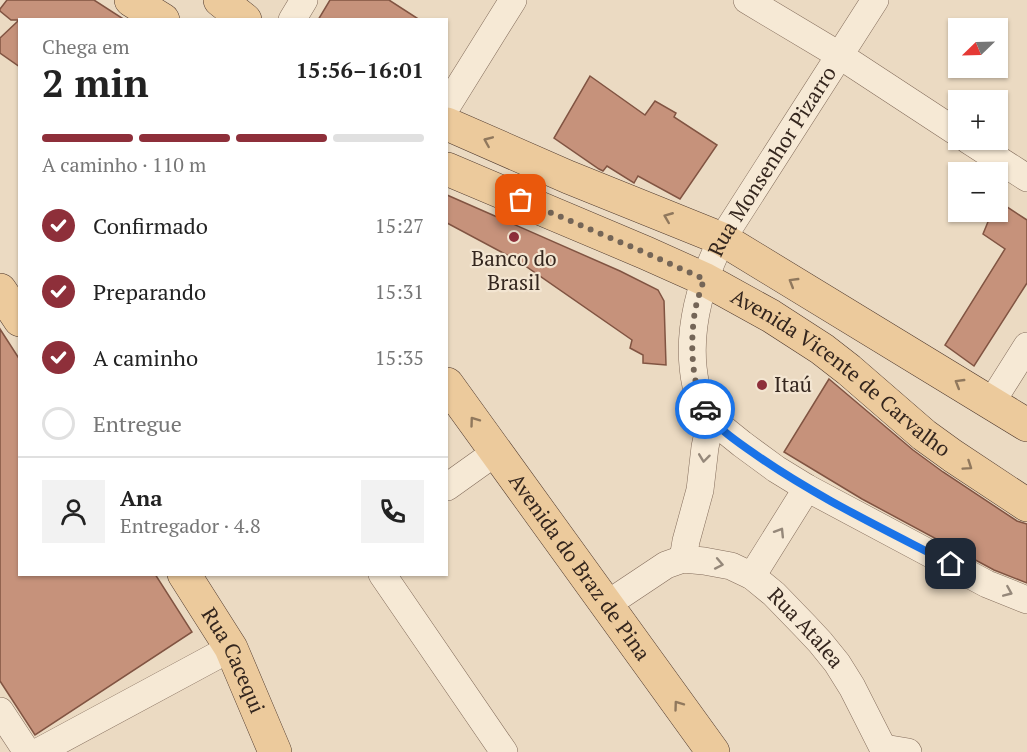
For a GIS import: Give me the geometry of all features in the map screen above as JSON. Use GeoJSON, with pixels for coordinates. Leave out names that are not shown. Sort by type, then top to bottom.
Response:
{"type":"FeatureCollection","features":[{"type":"Feature","properties":{"kind":"main road"},"geometry":{"type":"LineString","coordinates":[[131,0],[160,18]]}},
{"type":"Feature","properties":{"kind":"main road"},"geometry":{"type":"LineString","coordinates":[[202,0],[209,18]]}},
{"type":"Feature","properties":{"kind":"main road"},"geometry":{"type":"LineString","coordinates":[[220,0],[242,18]]}},
{"type":"Feature","properties":{"kind":"main road","name":"Avenida Vicente de Carvalho"},"geometry":{"type":"LineString","coordinates":[[448,124],[568,177],[722,239],[1027,425]]}},
{"type":"Feature","properties":{"kind":"main road","name":"Avenida Vicente de Carvalho"},"geometry":{"type":"LineString","coordinates":[[448,169],[704,279],[771,316],[822,349],[924,435],[1027,505]]}},
{"type":"Feature","properties":{"kind":"main road"},"geometry":{"type":"LineString","coordinates":[[0,290],[18,317]]}},
{"type":"Feature","properties":{"kind":"main road","name":"Avenida do Braz de Pina"},"geometry":{"type":"LineString","coordinates":[[448,385],[713,752]]}},
{"type":"Feature","properties":{"kind":"main road","name":"Rua Cacequi"},"geometry":{"type":"LineString","coordinates":[[185,576],[231,648],[275,752]]}},
{"type":"Feature","properties":{"kind":"street"},"geometry":{"type":"LineString","coordinates":[[292,18],[304,0]]}},
{"type":"Feature","properties":{"kind":"street"},"geometry":{"type":"LineString","coordinates":[[448,104],[513,0]]}},
{"type":"Feature","properties":{"kind":"street"},"geometry":{"type":"LineString","coordinates":[[747,0],[839,55],[948,126]]}},
{"type":"Feature","properties":{"kind":"street","name":"Rua Monsenhor Pizarro"},"geometry":{"type":"LineString","coordinates":[[711,420],[696,387],[693,357],[695,310],[704,279],[722,239],[875,0]]}},
{"type":"Feature","properties":{"kind":"street"},"geometry":{"type":"LineString","coordinates":[[984,150],[1027,178]]}},
{"type":"Feature","properties":{"kind":"street"},"geometry":{"type":"LineString","coordinates":[[991,402],[1027,346]]}},
{"type":"Feature","properties":{"kind":"street"},"geometry":{"type":"LineString","coordinates":[[606,604],[666,565],[683,559],[700,490],[711,420],[759,457],[807,488],[987,584],[1027,600]]}},
{"type":"Feature","properties":{"kind":"street"},"geometry":{"type":"LineString","coordinates":[[448,486],[496,452]]}},
{"type":"Feature","properties":{"kind":"street"},"geometry":{"type":"LineString","coordinates":[[752,576],[807,488]]}},
{"type":"Feature","properties":{"kind":"street","name":"Rua Atalea"},"geometry":{"type":"LineString","coordinates":[[683,559],[731,566],[752,576],[774,594],[837,663],[892,751]]}},
{"type":"Feature","properties":{"kind":"street"},"geometry":{"type":"LineString","coordinates":[[383,576],[504,752]]}},
{"type":"Feature","properties":{"kind":"street"},"geometry":{"type":"LineString","coordinates":[[38,752],[231,648]]}},
{"type":"Feature","properties":{"kind":"street"},"geometry":{"type":"LineString","coordinates":[[0,711],[27,752]]}},
{"type":"Feature","properties":{"kind":"building"},"geometry":{"type":"Polygon","coordinates":[[[7,0],[94,0],[122,18],[18,18],[18,20],[11,20],[0,9],[7,0]]]}},
{"type":"Feature","properties":{"kind":"building"},"geometry":{"type":"Polygon","coordinates":[[[330,0],[389,0],[417,18],[319,18],[330,0]]]}},
{"type":"Feature","properties":{"kind":"building"},"geometry":{"type":"Polygon","coordinates":[[[18,21],[18,66],[0,53],[0,38],[18,21]]]}},
{"type":"Feature","properties":{"kind":"building"},"geometry":{"type":"Polygon","coordinates":[[[590,76],[645,115],[655,101],[676,113],[674,117],[717,145],[680,199],[638,176],[634,183],[607,166],[603,171],[554,138],[590,76]]]}},
{"type":"Feature","properties":{"kind":"building"},"geometry":{"type":"Polygon","coordinates":[[[448,195],[658,290],[664,301],[666,365],[643,363],[643,355],[630,348],[632,340],[518,261],[448,224],[448,195]]]}},
{"type":"Feature","properties":{"kind":"building"},"geometry":{"type":"Polygon","coordinates":[[[1008,208],[1027,220],[1027,283],[974,366],[945,345],[1005,249],[983,234],[988,222],[1008,222],[1008,208]]]}},
{"type":"Feature","properties":{"kind":"building"},"geometry":{"type":"Polygon","coordinates":[[[0,329],[18,357],[18,576],[156,576],[192,632],[35,735],[0,681],[0,329]]]}},
{"type":"Feature","properties":{"kind":"building"},"geometry":{"type":"Polygon","coordinates":[[[829,379],[913,450],[943,472],[1017,521],[1027,524],[1027,583],[994,570],[862,499],[784,452],[829,379]]]}},
{"type":"Feature","properties":{"kind":"way so far"},"geometry":{"type":"LineString","coordinates":[[521,200],[704,279],[695,310],[693,357],[696,387],[705,409]]}},
{"type":"Feature","properties":{"kind":"place","name":"Banco do Brasil"},"geometry":{"type":"Point","coordinates":[514,237]}},
{"type":"Feature","properties":{"kind":"place","name":"Itaú"},"geometry":{"type":"Point","coordinates":[762,385]}},
{"type":"Feature","properties":{"kind":"route"},"geometry":{"type":"LineString","coordinates":[[705,409],[711,420],[776,469],[807,488],[951,564]]}}]}
